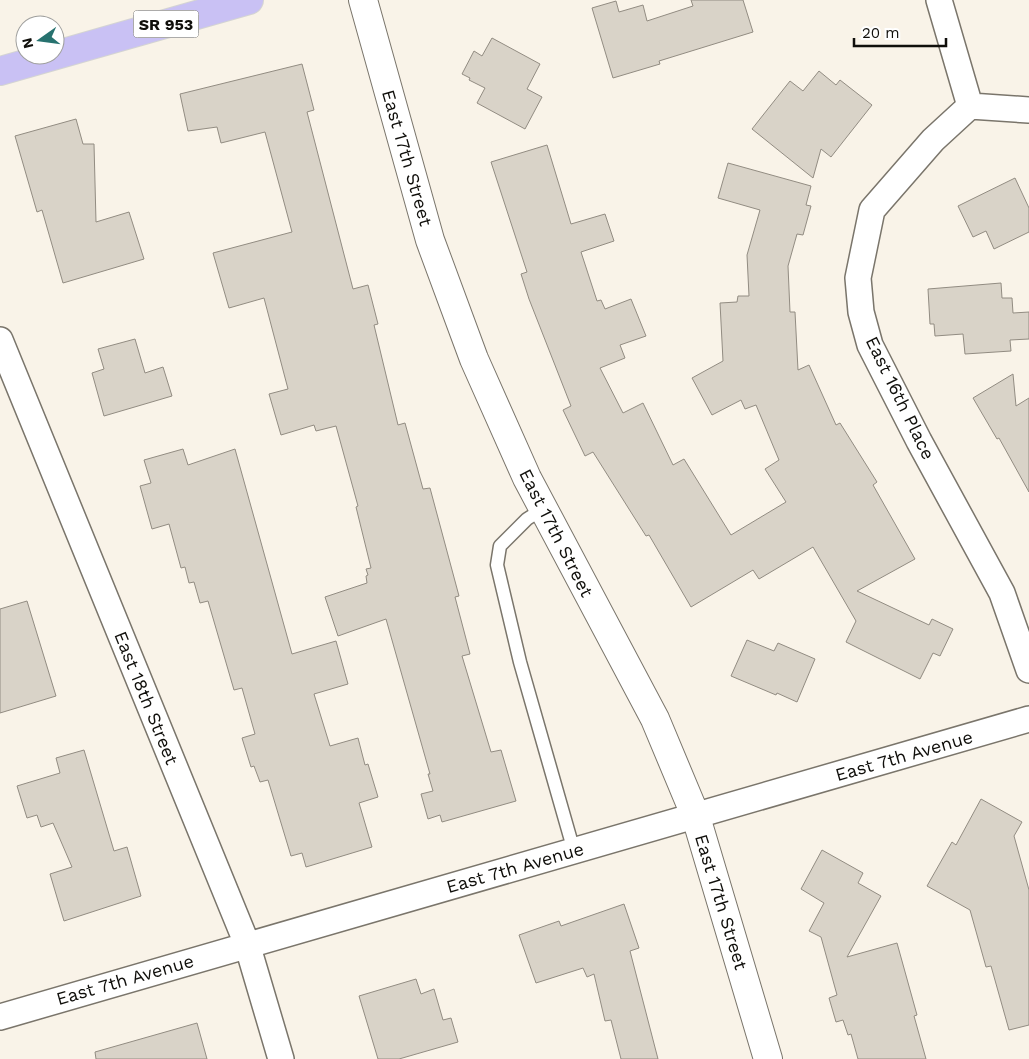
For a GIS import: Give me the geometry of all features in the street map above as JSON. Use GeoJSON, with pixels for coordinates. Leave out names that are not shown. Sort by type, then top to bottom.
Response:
{"type":"FeatureCollection","features":[{"type":"Feature","properties":{"kind":"main road","name":"SR 953"},"geometry":{"type":"LineString","coordinates":[[0,71],[249,0]]}},
{"type":"Feature","properties":{"kind":"street","name":"East 17th Street"},"geometry":{"type":"LineString","coordinates":[[363,0],[430,240],[474,359],[527,478],[655,719],[696,816],[768,1059]]}},
{"type":"Feature","properties":{"kind":"street"},"geometry":{"type":"LineString","coordinates":[[939,0],[970,106],[1029,110]]}},
{"type":"Feature","properties":{"kind":"street","name":"East 16th Place"},"geometry":{"type":"LineString","coordinates":[[970,106],[933,140],[872,210],[858,278],[860,312],[870,345],[1002,593],[1029,670]]}},
{"type":"Feature","properties":{"kind":"street","name":"East 18th Street"},"geometry":{"type":"LineString","coordinates":[[0,340],[247,944],[281,1059]]}},
{"type":"Feature","properties":{"kind":"street","name":"East 7th Avenue"},"geometry":{"type":"LineString","coordinates":[[0,1017],[1029,719]]}},
{"type":"Feature","properties":{"kind":"lane"},"geometry":{"type":"LineString","coordinates":[[543,509],[527,519],[500,546],[496,565],[520,662],[574,851]]}},
{"type":"Feature","properties":{"kind":"building"},"geometry":{"type":"Polygon","coordinates":[[[691,0],[743,0],[753,32],[659,61],[660,64],[613,78],[592,8],[616,1],[619,12],[643,5],[647,21],[693,6],[691,0]]]}},
{"type":"Feature","properties":{"kind":"building"},"geometry":{"type":"Polygon","coordinates":[[[492,38],[540,64],[527,89],[542,97],[525,129],[477,103],[485,88],[462,74],[474,51],[482,56],[492,38]]]}},
{"type":"Feature","properties":{"kind":"building"},"geometry":{"type":"Polygon","coordinates":[[[302,64],[314,110],[307,112],[353,289],[368,285],[378,324],[374,325],[398,425],[405,423],[423,489],[430,488],[459,596],[455,597],[470,654],[462,656],[491,752],[501,750],[516,801],[442,822],[440,815],[428,819],[421,794],[433,791],[428,774],[430,774],[386,619],[338,636],[325,597],[367,583],[366,576],[368,575],[366,569],[371,568],[356,507],[358,506],[336,426],[316,431],[314,425],[281,435],[269,394],[288,389],[264,298],[229,308],[213,253],[292,232],[265,132],[221,143],[217,127],[188,131],[180,94],[302,64]]]}},
{"type":"Feature","properties":{"kind":"building"},"geometry":{"type":"Polygon","coordinates":[[[819,71],[836,85],[840,80],[872,105],[831,157],[821,149],[813,178],[752,129],[790,81],[803,91],[819,71]]]}},
{"type":"Feature","properties":{"kind":"building"},"geometry":{"type":"Polygon","coordinates":[[[76,119],[83,144],[94,144],[96,222],[129,212],[144,259],[63,283],[42,210],[37,212],[15,136],[76,119]]]}},
{"type":"Feature","properties":{"kind":"building"},"geometry":{"type":"Polygon","coordinates":[[[547,145],[571,224],[605,214],[614,241],[581,252],[597,301],[601,300],[605,309],[631,299],[646,336],[620,345],[625,358],[600,368],[623,413],[643,403],[673,465],[684,459],[731,535],[786,502],[765,469],[779,460],[756,405],[745,409],[741,400],[712,415],[692,378],[723,361],[720,303],[737,302],[738,296],[749,296],[747,255],[760,210],[718,198],[728,163],[811,186],[806,205],[811,206],[803,235],[797,234],[788,266],[790,312],[795,312],[798,370],[809,365],[836,425],[840,423],[877,482],[873,485],[915,559],[857,591],[929,625],[932,619],[953,629],[940,656],[933,653],[920,679],[846,642],[856,621],[813,547],[759,579],[753,570],[691,607],[649,535],[646,536],[593,452],[585,456],[563,410],[571,406],[529,299],[521,274],[527,272],[491,162],[547,145]]]}},
{"type":"Feature","properties":{"kind":"building"},"geometry":{"type":"Polygon","coordinates":[[[1015,178],[1029,208],[1029,232],[994,249],[986,231],[973,237],[958,206],[1015,178]]]}},
{"type":"Feature","properties":{"kind":"building"},"geometry":{"type":"Polygon","coordinates":[[[1001,283],[1002,298],[1012,298],[1013,313],[1029,312],[1029,339],[1010,340],[1011,351],[965,354],[963,334],[935,336],[934,324],[930,324],[928,289],[1001,283]]]}},
{"type":"Feature","properties":{"kind":"building"},"geometry":{"type":"Polygon","coordinates":[[[135,339],[145,373],[163,367],[172,396],[104,416],[92,373],[104,369],[98,349],[135,339]]]}},
{"type":"Feature","properties":{"kind":"building"},"geometry":{"type":"Polygon","coordinates":[[[1013,374],[1016,406],[1029,398],[1029,492],[999,438],[997,439],[973,398],[1013,374]]]}},
{"type":"Feature","properties":{"kind":"building"},"geometry":{"type":"Polygon","coordinates":[[[183,449],[188,465],[235,449],[292,654],[336,641],[348,684],[314,694],[330,746],[358,738],[365,765],[368,764],[378,797],[359,803],[372,847],[306,867],[302,853],[291,856],[268,780],[260,782],[254,766],[251,767],[242,738],[255,734],[242,688],[234,690],[208,601],[200,603],[194,582],[189,583],[185,567],[181,568],[169,524],[152,529],[140,486],[151,483],[144,460],[183,449]]]}},
{"type":"Feature","properties":{"kind":"building"},"geometry":{"type":"Polygon","coordinates":[[[27,601],[56,696],[0,713],[0,609],[27,601]]]}},
{"type":"Feature","properties":{"kind":"building"},"geometry":{"type":"Polygon","coordinates":[[[747,640],[774,651],[778,643],[815,659],[797,702],[731,676],[747,640]]]}},
{"type":"Feature","properties":{"kind":"building"},"geometry":{"type":"Polygon","coordinates":[[[84,750],[114,851],[127,847],[141,896],[64,921],[50,874],[72,867],[53,823],[41,827],[37,815],[27,818],[17,786],[60,773],[56,758],[84,750]]]}},
{"type":"Feature","properties":{"kind":"building"},"geometry":{"type":"Polygon","coordinates":[[[981,799],[1022,822],[1014,836],[1029,890],[1029,1025],[1009,1030],[991,966],[986,967],[970,910],[927,886],[952,842],[956,845],[981,799]]]}},
{"type":"Feature","properties":{"kind":"building"},"geometry":{"type":"Polygon","coordinates":[[[822,850],[863,873],[858,883],[881,896],[847,957],[897,943],[917,1015],[914,1016],[926,1059],[858,1059],[851,1034],[848,1035],[843,1020],[836,1022],[829,998],[837,995],[821,937],[809,931],[824,903],[801,889],[822,850]]]}},
{"type":"Feature","properties":{"kind":"building"},"geometry":{"type":"Polygon","coordinates":[[[624,904],[639,948],[630,951],[658,1059],[621,1059],[611,1020],[605,1021],[594,974],[587,977],[583,968],[536,983],[519,935],[559,921],[561,926],[624,904]]]}},
{"type":"Feature","properties":{"kind":"building"},"geometry":{"type":"Polygon","coordinates":[[[416,979],[421,994],[434,989],[443,1020],[451,1018],[458,1042],[399,1059],[378,1059],[359,996],[416,979]]]}},
{"type":"Feature","properties":{"kind":"building"},"geometry":{"type":"Polygon","coordinates":[[[197,1023],[207,1059],[96,1059],[95,1052],[197,1023]]]}}]}
